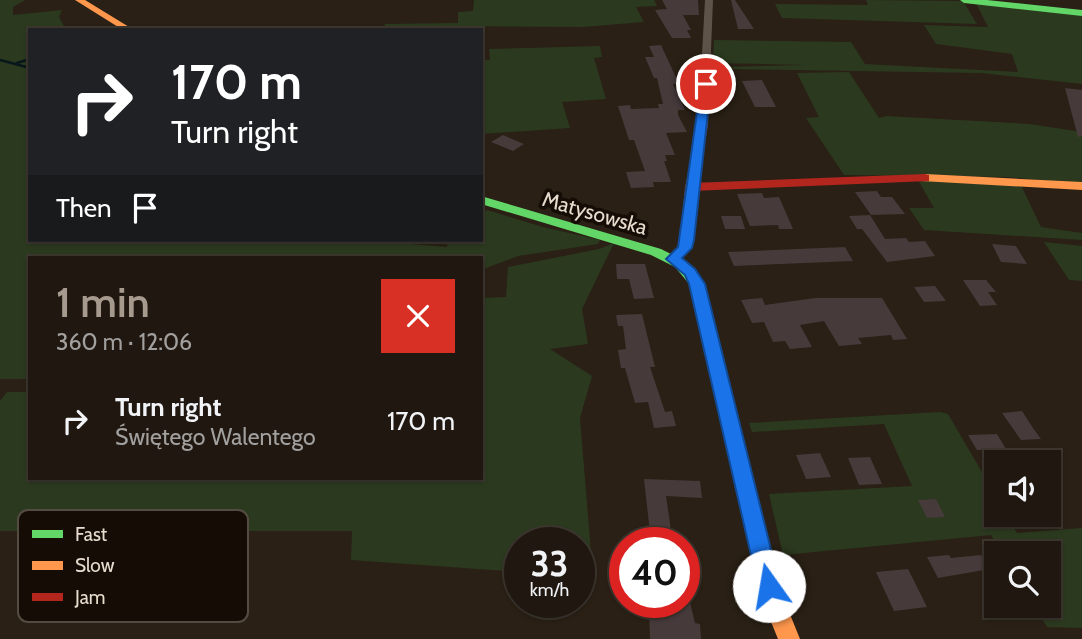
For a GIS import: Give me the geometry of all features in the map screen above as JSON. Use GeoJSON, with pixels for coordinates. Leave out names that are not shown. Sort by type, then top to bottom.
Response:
{"type":"FeatureCollection","features":[{"type":"Feature","properties":{"kind":"street"},"geometry":{"type":"LineString","coordinates":[[79,0],[127,28]]}},
{"type":"Feature","properties":{"kind":"street"},"geometry":{"type":"LineString","coordinates":[[673,259],[685,248],[691,187],[703,125],[709,0]]}},
{"type":"Feature","properties":{"kind":"street"},"geometry":{"type":"LineString","coordinates":[[964,0],[1082,13]]}},
{"type":"Feature","properties":{"kind":"street"},"geometry":{"type":"LineString","coordinates":[[691,187],[908,177],[1082,186]]}},
{"type":"Feature","properties":{"kind":"street","name":"Matysowska"},"geometry":{"type":"LineString","coordinates":[[483,201],[673,259],[690,272],[697,284],[772,597],[789,639]]}},
{"type":"Feature","properties":{"kind":"green space"},"geometry":{"type":"Polygon","coordinates":[[[0,0],[25,0],[13,7],[13,15],[62,10],[59,17],[65,28],[28,28],[28,242],[387,242],[447,247],[448,242],[483,242],[483,212],[487,210],[600,240],[598,244],[518,256],[483,269],[483,256],[28,256],[28,379],[0,379],[0,0]]]}},
{"type":"Feature","properties":{"kind":"green space"},"geometry":{"type":"Polygon","coordinates":[[[474,0],[654,0],[657,6],[636,7],[644,22],[583,27],[384,28],[385,24],[458,23],[458,12],[473,11],[474,0]]]}},
{"type":"Feature","properties":{"kind":"green space"},"geometry":{"type":"Polygon","coordinates":[[[866,0],[963,1],[977,24],[782,18],[775,4],[868,5],[866,0]]]}},
{"type":"Feature","properties":{"kind":"green space"},"geometry":{"type":"Polygon","coordinates":[[[976,3],[1082,15],[1082,84],[981,73],[725,69],[806,65],[713,63],[714,40],[851,42],[865,64],[1018,72],[1012,54],[936,44],[924,25],[988,27],[976,3]]]}},
{"type":"Feature","properties":{"kind":"green space"},"geometry":{"type":"Polygon","coordinates":[[[600,46],[602,57],[594,58],[606,99],[562,102],[570,128],[483,134],[483,60],[490,60],[489,49],[600,46]]]}},
{"type":"Feature","properties":{"kind":"green space"},"geometry":{"type":"Polygon","coordinates":[[[849,72],[879,118],[886,116],[1030,124],[1082,132],[1082,184],[1008,177],[844,175],[806,118],[819,117],[797,73],[849,72]]]}},
{"type":"Feature","properties":{"kind":"green space"},"geometry":{"type":"Polygon","coordinates":[[[918,180],[1020,183],[1041,227],[1082,233],[1082,240],[924,230],[909,208],[934,208],[918,180]]]}},
{"type":"Feature","properties":{"kind":"green space"},"geometry":{"type":"Polygon","coordinates":[[[1044,242],[1082,246],[1082,281],[1069,280],[1044,242]]]}},
{"type":"Feature","properties":{"kind":"green space"},"geometry":{"type":"Polygon","coordinates":[[[614,243],[582,309],[588,344],[550,349],[592,376],[580,418],[589,527],[504,527],[504,571],[351,560],[352,531],[248,531],[248,510],[18,510],[18,531],[0,531],[0,401],[7,392],[28,392],[28,480],[483,480],[483,298],[506,297],[508,267],[599,249],[614,243]]]}},
{"type":"Feature","properties":{"kind":"green space"},"geometry":{"type":"Polygon","coordinates":[[[940,412],[948,414],[984,476],[984,527],[1013,527],[1017,533],[1082,528],[1082,628],[1047,627],[1041,618],[1061,618],[1061,541],[995,541],[991,535],[783,555],[769,494],[912,486],[884,424],[752,432],[749,423],[940,412]]]}},
{"type":"Feature","properties":{"kind":"building"},"geometry":{"type":"Polygon","coordinates":[[[662,0],[698,0],[699,15],[683,15],[691,30],[687,30],[691,38],[672,38],[655,10],[667,9],[662,0]]]}},
{"type":"Feature","properties":{"kind":"building"},"geometry":{"type":"Polygon","coordinates":[[[731,0],[735,0],[754,29],[738,29],[731,0]]]}},
{"type":"Feature","properties":{"kind":"building"},"geometry":{"type":"Polygon","coordinates":[[[661,45],[679,84],[673,84],[685,110],[678,110],[678,115],[687,132],[666,133],[675,155],[665,155],[667,161],[664,161],[671,182],[653,182],[654,187],[631,188],[626,172],[645,171],[634,140],[629,140],[618,106],[630,105],[631,109],[659,108],[658,104],[663,104],[657,78],[654,78],[645,57],[654,57],[649,46],[661,45]]]}},
{"type":"Feature","properties":{"kind":"building"},"geometry":{"type":"Polygon","coordinates":[[[762,80],[776,107],[755,107],[742,81],[762,80]]]}},
{"type":"Feature","properties":{"kind":"building"},"geometry":{"type":"Polygon","coordinates":[[[1065,88],[1082,90],[1082,136],[1078,137],[1065,88]]]}},
{"type":"Feature","properties":{"kind":"building"},"geometry":{"type":"Polygon","coordinates":[[[503,135],[524,144],[513,151],[491,142],[503,135]]]}},
{"type":"Feature","properties":{"kind":"building"},"geometry":{"type":"Polygon","coordinates":[[[877,191],[881,197],[892,197],[905,214],[871,215],[855,192],[877,191]]]}},
{"type":"Feature","properties":{"kind":"building"},"geometry":{"type":"Polygon","coordinates":[[[762,193],[764,198],[779,197],[793,229],[779,229],[778,225],[750,226],[737,194],[762,193]]]}},
{"type":"Feature","properties":{"kind":"building"},"geometry":{"type":"Polygon","coordinates":[[[870,215],[885,239],[925,241],[935,256],[887,262],[862,229],[857,229],[849,216],[870,215]]]}},
{"type":"Feature","properties":{"kind":"building"},"geometry":{"type":"Polygon","coordinates":[[[721,216],[741,216],[745,229],[725,229],[721,216]]]}},
{"type":"Feature","properties":{"kind":"building"},"geometry":{"type":"Polygon","coordinates":[[[992,244],[1016,246],[1027,264],[1001,262],[992,244]]]}},
{"type":"Feature","properties":{"kind":"building"},"geometry":{"type":"Polygon","coordinates":[[[845,247],[853,261],[734,266],[728,252],[845,247]]]}},
{"type":"Feature","properties":{"kind":"building"},"geometry":{"type":"Polygon","coordinates":[[[616,264],[645,264],[654,298],[634,299],[629,279],[617,279],[616,264]]]}},
{"type":"Feature","properties":{"kind":"building"},"geometry":{"type":"Polygon","coordinates":[[[963,280],[986,280],[996,292],[988,292],[997,305],[980,306],[963,280]]]}},
{"type":"Feature","properties":{"kind":"building"},"geometry":{"type":"Polygon","coordinates":[[[935,286],[946,301],[924,302],[914,287],[935,286]]]}},
{"type":"Feature","properties":{"kind":"building"},"geometry":{"type":"Polygon","coordinates":[[[762,298],[765,305],[815,298],[882,298],[907,339],[893,340],[891,335],[858,338],[862,344],[839,346],[824,321],[800,325],[812,347],[790,349],[785,341],[773,342],[764,322],[752,323],[741,300],[762,298]]]}},
{"type":"Feature","properties":{"kind":"building"},"geometry":{"type":"Polygon","coordinates":[[[642,314],[655,367],[650,367],[665,412],[672,411],[676,426],[654,428],[648,402],[635,403],[625,368],[621,368],[618,350],[626,349],[623,326],[618,326],[616,315],[642,314]]]}},
{"type":"Feature","properties":{"kind":"building"},"geometry":{"type":"Polygon","coordinates":[[[1022,411],[1041,439],[1021,440],[1002,413],[1022,411]]]}},
{"type":"Feature","properties":{"kind":"building"},"geometry":{"type":"Polygon","coordinates":[[[997,434],[1006,449],[977,450],[968,435],[997,434]]]}},
{"type":"Feature","properties":{"kind":"building"},"geometry":{"type":"Polygon","coordinates":[[[820,453],[831,477],[806,479],[796,455],[820,453]]]}},
{"type":"Feature","properties":{"kind":"building"},"geometry":{"type":"Polygon","coordinates":[[[870,457],[882,484],[859,485],[848,458],[870,457]]]}},
{"type":"Feature","properties":{"kind":"building"},"geometry":{"type":"Polygon","coordinates":[[[644,479],[700,481],[702,498],[666,496],[671,527],[649,527],[644,479]]]}},
{"type":"Feature","properties":{"kind":"building"},"geometry":{"type":"Polygon","coordinates":[[[936,499],[945,517],[927,518],[918,500],[936,499]]]}},
{"type":"Feature","properties":{"kind":"building"},"geometry":{"type":"Polygon","coordinates":[[[981,555],[984,570],[938,578],[927,557],[981,555]]]}},
{"type":"Feature","properties":{"kind":"building"},"geometry":{"type":"Polygon","coordinates":[[[908,569],[927,607],[894,611],[876,572],[908,569]]]}},
{"type":"Feature","properties":{"kind":"building"},"geometry":{"type":"Polygon","coordinates":[[[649,618],[694,618],[695,623],[700,624],[701,639],[650,639],[649,618]]]}},
{"type":"Feature","properties":{"kind":"waterway"},"geometry":{"type":"LineString","coordinates":[[0,60],[28,67]]}},
{"type":"Feature","properties":{"kind":"waterway"},"geometry":{"type":"LineString","coordinates":[[17,63],[28,60]]}},
{"type":"Feature","properties":{"kind":"traffic: fast"},"geometry":{"type":"LineString","coordinates":[[964,0],[1082,13]]}},
{"type":"Feature","properties":{"kind":"traffic: fast"},"geometry":{"type":"LineString","coordinates":[[483,201],[656,252],[680,264],[697,284],[720,380]]}},
{"type":"Feature","properties":{"kind":"traffic: slow"},"geometry":{"type":"LineString","coordinates":[[79,0],[127,28]]}},
{"type":"Feature","properties":{"kind":"traffic: slow"},"geometry":{"type":"LineString","coordinates":[[925,178],[1082,186]]}},
{"type":"Feature","properties":{"kind":"traffic: slow"},"geometry":{"type":"LineString","coordinates":[[720,380],[772,597],[789,639]]}},
{"type":"Feature","properties":{"kind":"traffic: jam"},"geometry":{"type":"LineString","coordinates":[[691,187],[925,178]]}},
{"type":"Feature","properties":{"kind":"route"},"geometry":{"type":"LineString","coordinates":[[706,84],[703,125],[691,187],[687,240],[685,248],[673,259],[690,272],[697,284],[769,586]]}}]}
